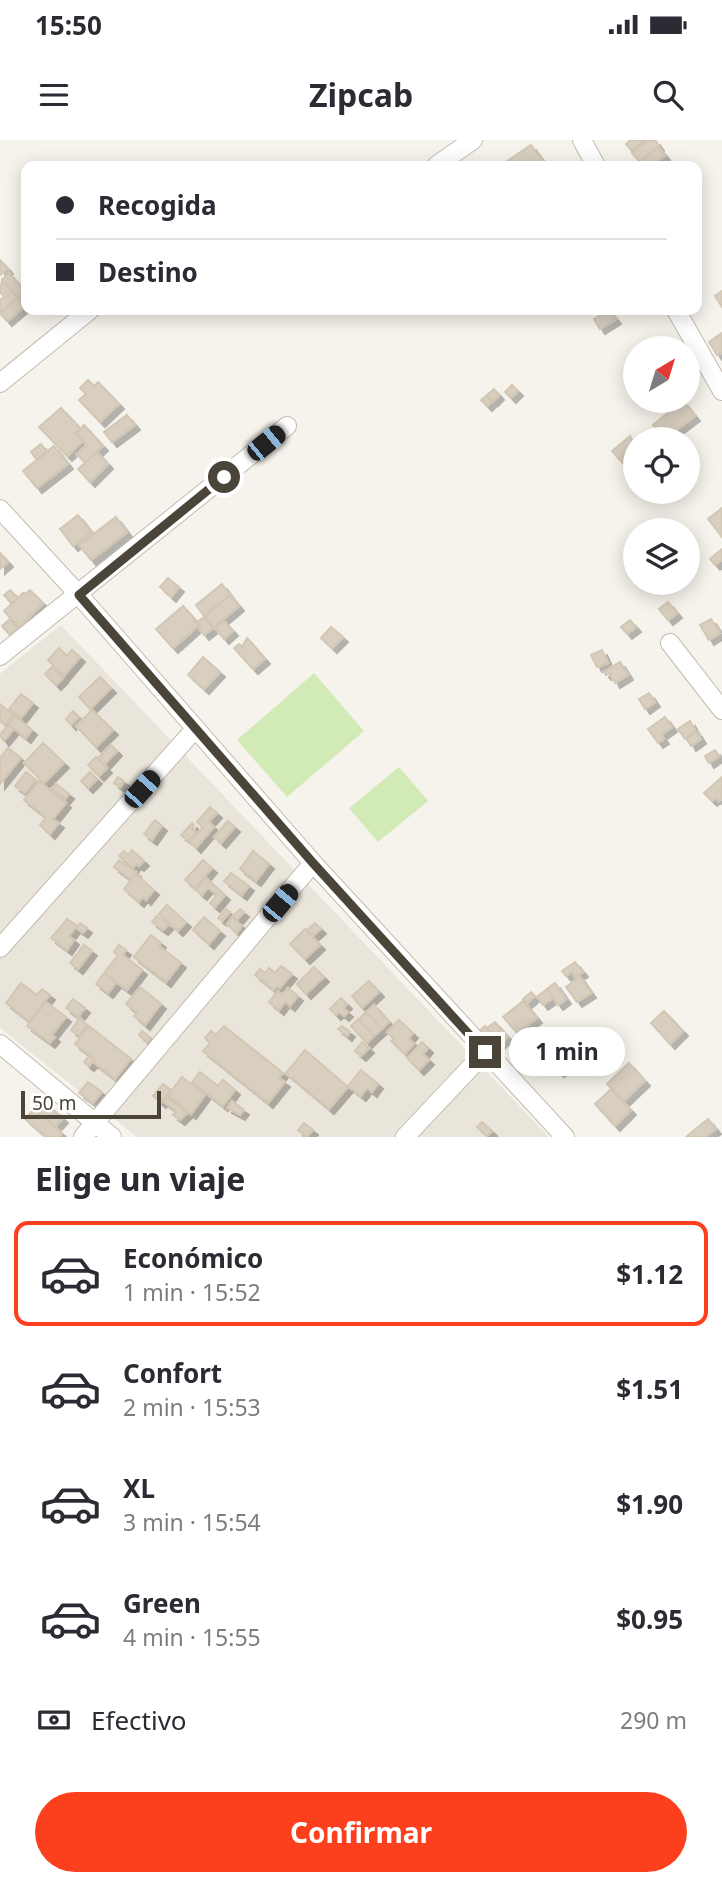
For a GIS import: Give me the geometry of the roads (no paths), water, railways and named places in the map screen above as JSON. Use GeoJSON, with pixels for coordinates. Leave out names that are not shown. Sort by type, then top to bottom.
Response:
{"type":"FeatureCollection","features":[{"type":"Feature","properties":{"kind":"street"},"geometry":{"type":"LineString","coordinates":[[443,161],[472,140]]}},
{"type":"Feature","properties":{"kind":"street"},"geometry":{"type":"LineString","coordinates":[[582,140],[593,161]]}},
{"type":"Feature","properties":{"kind":"street"},"geometry":{"type":"LineString","coordinates":[[0,383],[84,315]]}},
{"type":"Feature","properties":{"kind":"street"},"geometry":{"type":"LineString","coordinates":[[680,315],[722,391]]}},
{"type":"Feature","properties":{"kind":"street"},"geometry":{"type":"LineString","coordinates":[[0,656],[286,426]]}},
{"type":"Feature","properties":{"kind":"street"},"geometry":{"type":"LineString","coordinates":[[0,509],[79,595],[313,863],[565,1137]]}},
{"type":"Feature","properties":{"kind":"street"},"geometry":{"type":"LineString","coordinates":[[670,643],[722,710]]}},
{"type":"Feature","properties":{"kind":"street"},"geometry":{"type":"LineString","coordinates":[[0,948],[195,729]]}},
{"type":"Feature","properties":{"kind":"street"},"geometry":{"type":"LineString","coordinates":[[83,1137],[313,863]]}},
{"type":"Feature","properties":{"kind":"street"},"geometry":{"type":"LineString","coordinates":[[0,1044],[112,1137]]}},
{"type":"Feature","properties":{"kind":"street"},"geometry":{"type":"LineString","coordinates":[[404,1137],[485,1052]]}}]}
